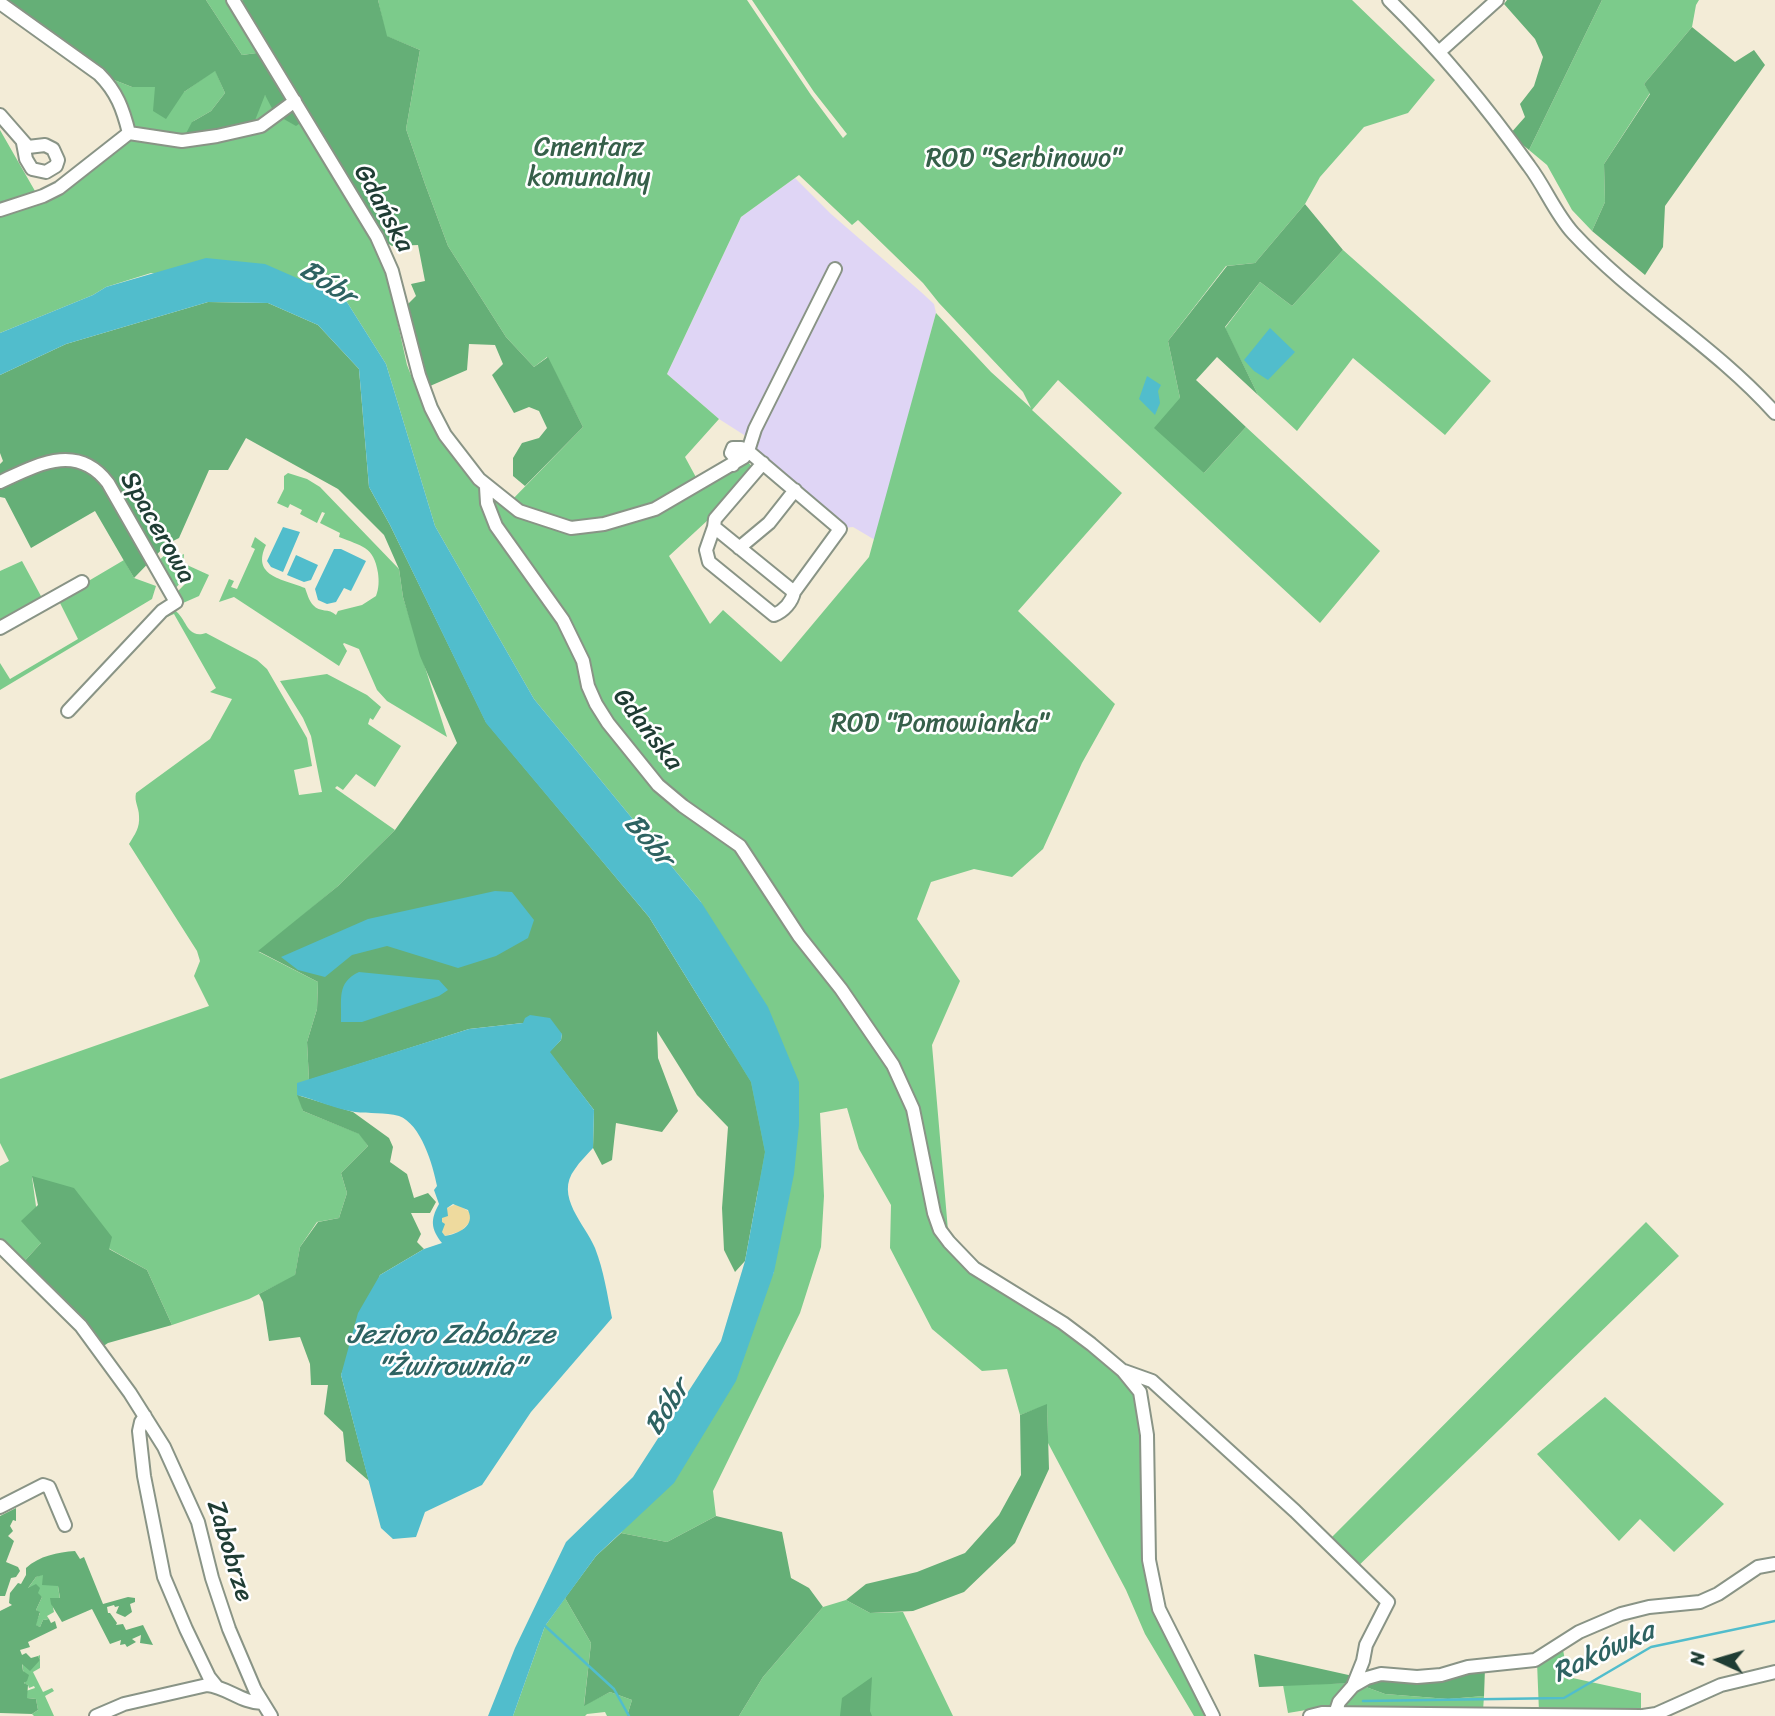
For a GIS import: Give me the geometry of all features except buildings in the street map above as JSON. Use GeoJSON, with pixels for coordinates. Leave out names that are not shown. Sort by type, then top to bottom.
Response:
{"type":"FeatureCollection","features":[{"type":"Feature","properties":{"kind":"street","name":"Gdańska"},"geometry":{"type":"LineString","coordinates":[[233,0],[371,226],[386,257],[431,408],[445,435],[486,487],[519,511],[535,518],[570,527],[587,528],[655,509],[742,458]]}},
{"type":"Feature","properties":{"kind":"street"},"geometry":{"type":"LineString","coordinates":[[1389,0],[1449,63],[1530,167],[1570,230],[1609,268],[1739,374],[1775,413]]}},
{"type":"Feature","properties":{"kind":"street"},"geometry":{"type":"LineString","coordinates":[[1439,52],[1497,0]]}},
{"type":"Feature","properties":{"kind":"street"},"geometry":{"type":"LineString","coordinates":[[0,4],[99,74],[113,88],[130,133]]}},
{"type":"Feature","properties":{"kind":"street"},"geometry":{"type":"LineString","coordinates":[[0,210],[59,188],[130,133],[182,141],[217,136],[261,126],[295,101]]}},
{"type":"Feature","properties":{"kind":"street"},"geometry":{"type":"LineString","coordinates":[[0,115],[23,143]]}},
{"type":"Feature","properties":{"kind":"street"},"geometry":{"type":"LineString","coordinates":[[764,463],[715,519],[706,550],[709,562],[774,615],[788,605],[794,592],[840,529],[764,463],[742,458],[835,269]]}},
{"type":"Feature","properties":{"kind":"street","name":"Spacerowa"},"geometry":{"type":"LineString","coordinates":[[0,482],[52,460],[79,462],[96,471],[108,483],[176,602],[162,611],[68,711]]}},
{"type":"Feature","properties":{"kind":"street","name":"Gdańska"},"geometry":{"type":"LineString","coordinates":[[486,487],[487,503],[496,526],[563,620],[583,661],[588,687],[608,723],[658,785],[740,846],[797,933],[862,1019],[902,1081],[910,1097],[934,1213],[940,1230],[974,1268],[1062,1323],[1123,1371]]}},
{"type":"Feature","properties":{"kind":"street"},"geometry":{"type":"LineString","coordinates":[[739,548],[769,523],[795,490]]}},
{"type":"Feature","properties":{"kind":"street"},"geometry":{"type":"LineString","coordinates":[[714,527],[794,592]]}},
{"type":"Feature","properties":{"kind":"street"},"geometry":{"type":"LineString","coordinates":[[0,628],[82,582]]}},
{"type":"Feature","properties":{"kind":"street","name":"Zabobrze"},"geometry":{"type":"LineString","coordinates":[[0,1246],[81,1326],[145,1416],[171,1458],[194,1509],[220,1606],[245,1669],[271,1716]]}},
{"type":"Feature","properties":{"kind":"street"},"geometry":{"type":"LineString","coordinates":[[1123,1371],[1152,1381],[1296,1511],[1388,1602],[1366,1645],[1353,1686]]}},
{"type":"Feature","properties":{"kind":"street"},"geometry":{"type":"LineString","coordinates":[[1123,1371],[1140,1392],[1147,1435],[1149,1560],[1159,1609],[1213,1716]]}},
{"type":"Feature","properties":{"kind":"street"},"geometry":{"type":"LineString","coordinates":[[145,1416],[139,1431],[144,1476],[164,1577],[191,1641],[210,1679],[217,1687]]}},
{"type":"Feature","properties":{"kind":"street"},"geometry":{"type":"LineString","coordinates":[[0,1507],[43,1485],[48,1487],[65,1525]]}},
{"type":"Feature","properties":{"kind":"street"},"geometry":{"type":"LineString","coordinates":[[1363,1661],[1368,1670],[1381,1674],[1417,1677],[1441,1675],[1468,1667],[1535,1660],[1578,1632],[1621,1614],[1649,1607],[1700,1602],[1718,1594],[1758,1567],[1775,1564]]}},
{"type":"Feature","properties":{"kind":"street"},"geometry":{"type":"LineString","coordinates":[[1310,1716],[1649,1716],[1721,1685],[1775,1672]]}},
{"type":"Feature","properties":{"kind":"street"},"geometry":{"type":"LineString","coordinates":[[1335,1714],[1339,1702],[1353,1686],[1381,1674]]}},
{"type":"Feature","properties":{"kind":"street"},"geometry":{"type":"LineString","coordinates":[[96,1716],[141,1700],[207,1685],[245,1701],[262,1703]]}},
{"type":"Feature","properties":{"kind":"shaded area"},"geometry":{"type":"Polygon","coordinates":[[[795,178],[831,214],[934,304],[936,313],[875,540],[853,527],[843,528],[748,451],[752,440],[719,419],[667,374],[741,217],[795,178]]]}},
{"type":"Feature","properties":{"kind":"green space"},"geometry":{"type":"Polygon","coordinates":[[[0,0],[206,0],[242,55],[264,52],[238,9],[243,0],[378,0],[387,36],[420,50],[406,129],[448,246],[506,337],[534,367],[548,357],[583,427],[525,486],[513,476],[513,458],[522,443],[539,438],[547,428],[539,411],[529,407],[514,413],[492,375],[503,364],[495,345],[469,344],[467,370],[430,386],[408,304],[416,296],[411,284],[425,281],[418,245],[392,246],[377,237],[306,119],[296,126],[275,114],[265,95],[252,128],[182,141],[192,122],[211,111],[225,93],[215,71],[184,92],[166,119],[153,111],[155,87],[132,87],[99,74],[0,0]]]}},
{"type":"Feature","properties":{"kind":"green space"},"geometry":{"type":"Polygon","coordinates":[[[206,0],[243,0],[238,9],[264,52],[242,55],[206,0]]]}},
{"type":"Feature","properties":{"kind":"green space"},"geometry":{"type":"Polygon","coordinates":[[[378,0],[747,0],[843,138],[847,134],[814,92],[752,0],[1352,0],[1435,80],[1408,113],[1364,127],[1320,177],[1305,204],[1255,263],[1226,266],[1168,341],[1180,398],[1204,473],[1246,427],[1380,551],[1320,623],[1058,380],[1032,410],[1122,493],[1018,611],[1115,704],[1082,763],[1043,849],[1012,877],[974,869],[931,882],[917,919],[960,981],[932,1045],[949,1242],[985,1276],[1078,1329],[1125,1364],[1138,1380],[1152,1585],[1219,1716],[1194,1716],[1145,1634],[1126,1590],[1048,1443],[1047,1405],[1020,1415],[1007,1369],[982,1371],[932,1329],[890,1248],[891,1205],[859,1149],[847,1108],[820,1113],[824,1196],[821,1247],[800,1313],[713,1491],[716,1516],[667,1542],[621,1533],[774,1272],[701,902],[534,699],[435,526],[386,364],[345,299],[151,273],[106,287],[93,295],[0,333],[0,210],[42,196],[129,133],[99,74],[132,87],[155,87],[184,92],[215,70],[225,93],[211,111],[192,122],[265,95],[306,119],[371,239],[388,279],[407,365],[425,411],[509,503],[583,427],[547,357],[534,367],[506,337],[448,246],[406,129],[420,50],[386,36],[378,0]],[[799,175],[741,217],[667,374],[719,419],[685,457],[698,481],[744,457],[754,469],[722,507],[669,556],[710,624],[723,610],[781,662],[869,557],[936,313],[991,372],[1031,408],[1023,392],[923,283],[858,220],[852,225],[799,175]]]}},
{"type":"Feature","properties":{"kind":"green space"},"geometry":{"type":"Polygon","coordinates":[[[1507,0],[1602,0],[1529,150],[1510,134],[1525,117],[1520,104],[1534,86],[1543,57],[1535,39],[1504,4],[1507,0]]]}},
{"type":"Feature","properties":{"kind":"green space"},"geometry":{"type":"Polygon","coordinates":[[[1602,0],[1699,0],[1692,27],[1644,84],[1650,93],[1604,164],[1605,202],[1592,231],[1572,210],[1547,165],[1529,150],[1602,0]]]}},
{"type":"Feature","properties":{"kind":"green space"},"geometry":{"type":"Polygon","coordinates":[[[1692,27],[1735,62],[1754,50],[1765,65],[1665,206],[1663,247],[1645,275],[1592,231],[1605,202],[1604,164],[1650,94],[1644,84],[1692,27]]]}},
{"type":"Feature","properties":{"kind":"green space"},"geometry":{"type":"Polygon","coordinates":[[[0,130],[35,191],[0,205],[0,130]]]}},
{"type":"Feature","properties":{"kind":"green space"},"geometry":{"type":"Polygon","coordinates":[[[1305,204],[1343,250],[1292,306],[1260,282],[1225,327],[1258,395],[1217,357],[1196,380],[1246,427],[1204,473],[1154,428],[1180,398],[1168,341],[1227,266],[1255,263],[1305,204]]]}},
{"type":"Feature","properties":{"kind":"green space"},"geometry":{"type":"Polygon","coordinates":[[[1343,250],[1491,381],[1445,435],[1353,358],[1297,431],[1258,395],[1225,328],[1260,282],[1292,306],[1343,250]]]}},
{"type":"Feature","properties":{"kind":"green space"},"geometry":{"type":"Polygon","coordinates":[[[208,302],[268,303],[318,325],[359,369],[369,487],[486,722],[649,917],[751,1082],[765,1152],[745,1261],[735,1272],[724,1250],[722,1208],[728,1127],[697,1095],[657,1031],[658,1058],[678,1111],[662,1132],[616,1123],[612,1160],[602,1165],[593,1148],[594,1110],[549,1052],[561,1040],[562,1034],[523,1023],[469,1029],[309,1080],[307,1042],[317,1009],[318,982],[258,951],[338,886],[395,830],[457,743],[420,656],[403,597],[399,569],[384,535],[338,489],[246,438],[228,470],[209,470],[179,538],[167,544],[134,578],[95,511],[31,548],[5,498],[0,497],[0,464],[3,461],[0,453],[0,375],[66,344],[208,302]]]}},
{"type":"Feature","properties":{"kind":"green space"},"geometry":{"type":"Polygon","coordinates":[[[288,473],[307,479],[320,487],[399,569],[403,597],[447,737],[387,701],[377,690],[359,649],[344,643],[347,651],[339,666],[234,597],[219,602],[229,579],[234,581],[231,587],[237,589],[255,549],[251,547],[255,537],[266,545],[262,555],[266,570],[279,579],[305,588],[312,603],[319,609],[336,615],[338,611],[362,605],[376,596],[378,573],[370,552],[339,537],[340,533],[320,523],[325,513],[322,512],[317,523],[300,514],[302,510],[290,504],[288,508],[277,503],[284,489],[284,476],[288,473]]]}},
{"type":"Feature","properties":{"kind":"green space"},"geometry":{"type":"Polygon","coordinates":[[[184,554],[182,581],[173,591],[158,561],[165,555],[172,560],[184,554]]]}},
{"type":"Feature","properties":{"kind":"green space"},"geometry":{"type":"Polygon","coordinates":[[[124,560],[134,578],[156,586],[152,599],[0,690],[0,663],[10,679],[78,639],[58,599],[124,560]]]}},
{"type":"Feature","properties":{"kind":"green space"},"geometry":{"type":"Polygon","coordinates":[[[22,561],[42,598],[0,623],[0,571],[22,561]]]}},
{"type":"Feature","properties":{"kind":"green space"},"geometry":{"type":"Polygon","coordinates":[[[187,565],[209,575],[199,596],[183,603],[175,594],[186,583],[187,565]]]}},
{"type":"Feature","properties":{"kind":"green space"},"geometry":{"type":"Polygon","coordinates":[[[172,609],[194,633],[206,633],[257,660],[267,669],[307,738],[312,766],[294,770],[299,795],[322,792],[311,736],[280,681],[327,674],[367,695],[381,707],[368,724],[401,746],[375,787],[356,774],[343,790],[337,786],[335,788],[395,830],[338,886],[259,952],[318,982],[317,1009],[307,1042],[309,1080],[297,1084],[303,1111],[360,1134],[368,1146],[341,1173],[347,1193],[339,1218],[317,1222],[300,1247],[295,1276],[249,1299],[172,1325],[147,1270],[108,1248],[32,1177],[41,1243],[20,1266],[0,1246],[0,1166],[9,1161],[0,1143],[0,1079],[209,1006],[194,976],[200,961],[197,951],[129,844],[139,824],[136,793],[210,739],[232,699],[210,692],[216,688],[174,614],[167,617],[166,614],[172,609]]]}},
{"type":"Feature","properties":{"kind":"green space"},"geometry":{"type":"Polygon","coordinates":[[[297,1095],[353,1112],[389,1138],[393,1147],[390,1162],[407,1174],[414,1198],[428,1193],[436,1202],[430,1213],[411,1213],[421,1234],[417,1242],[424,1249],[380,1275],[341,1375],[369,1481],[346,1461],[343,1432],[324,1414],[328,1385],[311,1385],[310,1364],[300,1337],[269,1341],[263,1302],[259,1294],[295,1275],[300,1247],[318,1222],[339,1218],[347,1193],[341,1173],[368,1146],[359,1134],[303,1111],[297,1095]]]}},
{"type":"Feature","properties":{"kind":"green space"},"geometry":{"type":"Polygon","coordinates":[[[32,1176],[74,1188],[112,1237],[109,1249],[147,1270],[172,1325],[108,1343],[99,1349],[20,1266],[41,1243],[21,1221],[38,1205],[32,1176]]]}},
{"type":"Feature","properties":{"kind":"green space"},"geometry":{"type":"Polygon","coordinates":[[[1646,1222],[1679,1256],[1351,1573],[1326,1543],[1646,1222]]]}},
{"type":"Feature","properties":{"kind":"green space"},"geometry":{"type":"Polygon","coordinates":[[[1605,1397],[1724,1504],[1674,1552],[1640,1519],[1619,1541],[1537,1454],[1605,1397]]]}},
{"type":"Feature","properties":{"kind":"green space"},"geometry":{"type":"Polygon","coordinates":[[[1047,1404],[1049,1469],[1015,1543],[964,1592],[913,1611],[870,1613],[846,1600],[866,1584],[917,1572],[965,1553],[999,1515],[1021,1475],[1020,1415],[1047,1404]]]}},
{"type":"Feature","properties":{"kind":"green space"},"geometry":{"type":"Polygon","coordinates":[[[16,1508],[16,1521],[13,1520],[10,1526],[13,1531],[8,1536],[14,1541],[6,1562],[18,1567],[20,1571],[16,1577],[11,1578],[5,1596],[0,1596],[0,1516],[16,1508]]]}},
{"type":"Feature","properties":{"kind":"green space"},"geometry":{"type":"Polygon","coordinates":[[[716,1516],[782,1532],[791,1578],[809,1588],[823,1607],[763,1677],[739,1716],[627,1716],[632,1700],[610,1692],[584,1706],[591,1643],[565,1598],[596,1556],[621,1533],[667,1542],[716,1516]]]}},
{"type":"Feature","properties":{"kind":"green space"},"geometry":{"type":"Polygon","coordinates":[[[75,1551],[80,1559],[84,1557],[103,1604],[128,1597],[135,1598],[135,1602],[130,1604],[132,1612],[125,1617],[116,1613],[119,1606],[107,1607],[108,1613],[116,1625],[123,1624],[126,1630],[143,1625],[153,1645],[140,1643],[141,1635],[132,1639],[136,1642],[127,1647],[125,1644],[120,1645],[121,1640],[110,1644],[92,1609],[62,1622],[50,1598],[60,1598],[58,1586],[42,1585],[43,1575],[36,1577],[28,1588],[36,1584],[42,1597],[36,1610],[40,1612],[36,1625],[40,1627],[43,1620],[49,1619],[51,1623],[55,1621],[57,1628],[28,1642],[30,1647],[20,1650],[22,1655],[26,1653],[31,1658],[38,1656],[40,1660],[30,1671],[22,1664],[23,1671],[29,1675],[24,1683],[28,1685],[27,1698],[36,1699],[38,1710],[32,1714],[0,1713],[0,1611],[12,1605],[9,1603],[10,1593],[18,1583],[21,1584],[26,1568],[31,1564],[49,1555],[75,1551]]]}},
{"type":"Feature","properties":{"kind":"green space"},"geometry":{"type":"Polygon","coordinates":[[[43,1574],[58,1586],[60,1599],[51,1598],[54,1612],[47,1616],[49,1619],[43,1620],[40,1627],[35,1625],[40,1613],[36,1610],[42,1597],[26,1591],[36,1577],[43,1574]]]}},
{"type":"Feature","properties":{"kind":"green space"},"geometry":{"type":"Polygon","coordinates":[[[565,1598],[591,1643],[584,1705],[610,1692],[632,1700],[627,1716],[607,1716],[605,1712],[585,1716],[513,1716],[545,1626],[565,1598]]]}},
{"type":"Feature","properties":{"kind":"green space"},"geometry":{"type":"Polygon","coordinates":[[[846,1600],[870,1613],[903,1612],[953,1716],[739,1716],[763,1677],[823,1607],[846,1600]]]}},
{"type":"Feature","properties":{"kind":"green space"},"geometry":{"type":"Polygon","coordinates":[[[1562,1644],[1568,1677],[1641,1693],[1641,1716],[1324,1707],[1288,1713],[1283,1685],[1355,1683],[1385,1694],[1448,1699],[1484,1696],[1483,1711],[1539,1712],[1537,1662],[1562,1644]]]}},
{"type":"Feature","properties":{"kind":"green space"},"geometry":{"type":"Polygon","coordinates":[[[1254,1654],[1353,1676],[1485,1668],[1484,1696],[1448,1699],[1385,1694],[1355,1683],[1259,1687],[1254,1654]]]}},
{"type":"Feature","properties":{"kind":"green space"},"geometry":{"type":"Polygon","coordinates":[[[40,1660],[40,1668],[33,1672],[43,1692],[52,1688],[54,1691],[45,1696],[54,1716],[34,1716],[32,1714],[38,1710],[36,1699],[27,1698],[26,1691],[35,1688],[29,1688],[25,1684],[22,1662],[40,1660]]]}},
{"type":"Feature","properties":{"kind":"green space"},"geometry":{"type":"Polygon","coordinates":[[[872,1677],[872,1716],[840,1716],[842,1698],[872,1677]]]}},
{"type":"Feature","properties":{"kind":"sand"},"geometry":{"type":"Polygon","coordinates":[[[456,1204],[470,1212],[470,1222],[461,1231],[445,1236],[442,1232],[442,1218],[447,1213],[447,1208],[456,1204]]]}},
{"type":"Feature","properties":{"kind":"water","name":"Bóbr"},"geometry":{"type":"Polygon","coordinates":[[[206,258],[265,264],[345,299],[386,364],[435,526],[534,699],[701,902],[768,1007],[799,1082],[799,1125],[794,1174],[774,1272],[736,1381],[674,1483],[596,1556],[545,1626],[513,1716],[488,1716],[515,1648],[566,1542],[633,1477],[721,1341],[745,1261],[765,1152],[751,1082],[649,917],[486,723],[369,487],[359,369],[318,325],[268,303],[208,302],[66,344],[0,375],[0,333],[93,295],[106,287],[206,258]]]}},
{"type":"Feature","properties":{"kind":"water"},"geometry":{"type":"Polygon","coordinates":[[[1270,328],[1295,352],[1268,380],[1244,360],[1270,328]]]}},
{"type":"Feature","properties":{"kind":"water"},"geometry":{"type":"Polygon","coordinates":[[[1147,376],[1161,385],[1158,391],[1160,403],[1155,415],[1139,399],[1147,376]]]}},
{"type":"Feature","properties":{"kind":"water"},"geometry":{"type":"Polygon","coordinates":[[[283,527],[300,532],[283,572],[271,567],[267,561],[283,527]]]}},
{"type":"Feature","properties":{"kind":"water"},"geometry":{"type":"Polygon","coordinates":[[[334,549],[341,549],[366,561],[351,591],[344,588],[336,602],[327,604],[318,600],[315,589],[334,549]]]}},
{"type":"Feature","properties":{"kind":"water"},"geometry":{"type":"Polygon","coordinates":[[[296,555],[318,565],[311,580],[304,582],[287,575],[296,555]]]}},
{"type":"Feature","properties":{"kind":"water"},"geometry":{"type":"Polygon","coordinates":[[[495,891],[512,892],[534,920],[528,938],[496,956],[458,968],[387,946],[352,955],[325,977],[298,970],[281,957],[368,919],[495,891]]]}},
{"type":"Feature","properties":{"kind":"water"},"geometry":{"type":"Polygon","coordinates":[[[359,972],[439,980],[448,990],[439,996],[362,1022],[341,1022],[343,987],[359,972]]]}},
{"type":"Feature","properties":{"kind":"water","name":"Jezioro Zabobrze \"Żwirownia\""},"geometry":{"type":"Polygon","coordinates":[[[530,1015],[550,1018],[562,1034],[561,1040],[550,1052],[594,1110],[593,1148],[575,1169],[569,1179],[568,1189],[573,1210],[595,1248],[612,1318],[531,1412],[482,1485],[425,1512],[416,1537],[393,1539],[381,1528],[341,1375],[358,1313],[380,1275],[424,1249],[442,1243],[433,1224],[439,1204],[434,1190],[437,1186],[425,1146],[407,1120],[394,1115],[348,1111],[297,1095],[297,1083],[469,1029],[523,1023],[530,1015]],[[453,1204],[447,1208],[448,1216],[442,1218],[445,1224],[442,1232],[445,1236],[468,1225],[468,1210],[453,1204]]]}},
{"type":"Feature","properties":{"kind":"waterway","name":"Rakówka"},"geometry":{"type":"LineString","coordinates":[[1363,1701],[1564,1698],[1651,1647],[1775,1621]]}},
{"type":"Feature","properties":{"kind":"waterway","name":"Rakówka"},"geometry":{"type":"LineString","coordinates":[[544,1625],[614,1689],[629,1716]]}},
{"type":"Feature","properties":{"kind":"park label","name":"ROD \"Serbinowo\""},"geometry":{"type":"Point","coordinates":[1024,159]}},
{"type":"Feature","properties":{"kind":"park label","name":"Cmentarz komunalny"},"geometry":{"type":"Point","coordinates":[589,163]}},
{"type":"Feature","properties":{"kind":"park label","name":"ROD \"Pomowianka\""},"geometry":{"type":"Point","coordinates":[940,724]}}]}
